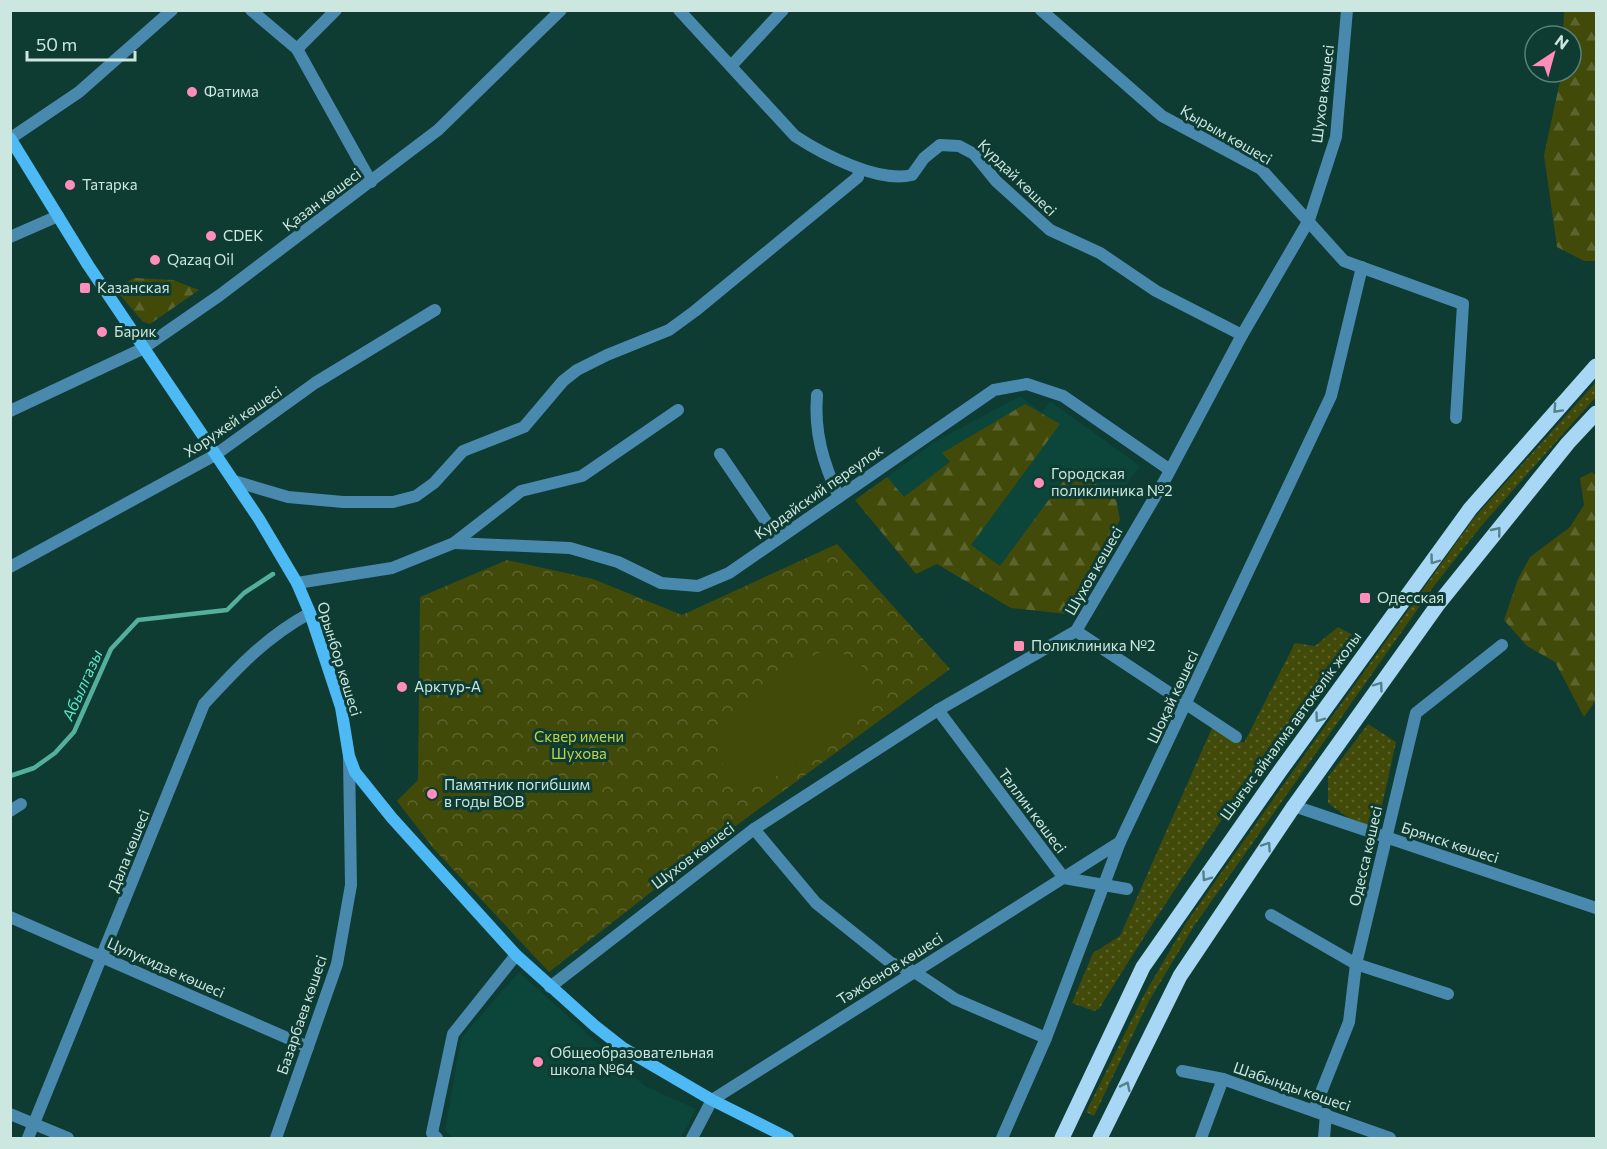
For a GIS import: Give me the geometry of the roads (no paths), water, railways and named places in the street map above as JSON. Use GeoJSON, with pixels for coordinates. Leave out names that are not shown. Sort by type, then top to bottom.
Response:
{"type":"FeatureCollection","features":[{"type":"Feature","properties":{"kind":"main road","name":"Орынбор көшесі"},"geometry":{"type":"LineString","coordinates":[[11,138],[142,349],[234,482],[297,583],[310,613],[341,707],[349,756],[355,772],[392,818],[516,955],[550,987],[623,1048],[712,1101],[788,1138]]}},
{"type":"Feature","properties":{"kind":"main road","name":"Шығыс айналма автокөлік жолы"},"geometry":{"type":"LineString","coordinates":[[1062,1138],[1143,968],[1280,771],[1470,509],[1596,366]]}},
{"type":"Feature","properties":{"kind":"main road"},"geometry":{"type":"LineString","coordinates":[[1100,1138],[1180,976],[1294,806],[1439,603],[1568,443],[1596,413]]}},
{"type":"Feature","properties":{"kind":"street"},"geometry":{"type":"LineString","coordinates":[[11,138],[79,92],[172,10]]}},
{"type":"Feature","properties":{"kind":"street"},"geometry":{"type":"LineString","coordinates":[[252,10],[297,49],[371,182]]}},
{"type":"Feature","properties":{"kind":"street"},"geometry":{"type":"LineString","coordinates":[[297,49],[336,10]]}},
{"type":"Feature","properties":{"kind":"street","name":"Қазан көшесі"},"geometry":{"type":"LineString","coordinates":[[10,411],[142,349],[371,182],[438,130],[561,10]]}},
{"type":"Feature","properties":{"kind":"street","name":"Күрдай көшесі"},"geometry":{"type":"LineString","coordinates":[[679,10],[795,136],[819,152],[859,169],[901,178],[912,175],[924,158],[940,145],[959,146],[974,154],[996,181],[1050,230],[1100,253],[1156,291],[1242,336]]}},
{"type":"Feature","properties":{"kind":"street"},"geometry":{"type":"LineString","coordinates":[[732,65],[783,10]]}},
{"type":"Feature","properties":{"kind":"street","name":"Қырым көшесі"},"geometry":{"type":"LineString","coordinates":[[1041,10],[1162,116],[1261,169],[1344,261],[1464,304],[1456,418]]}},
{"type":"Feature","properties":{"kind":"street","name":"Шухов көшесі"},"geometry":{"type":"LineString","coordinates":[[550,987],[754,829],[938,710],[1076,631],[1170,470],[1242,336],[1309,220],[1336,137],[1347,10]]}},
{"type":"Feature","properties":{"kind":"street"},"geometry":{"type":"LineString","coordinates":[[234,482],[288,497],[343,502],[393,502],[416,496],[434,483],[462,451],[524,427],[563,381],[577,370],[669,330],[695,311],[858,177],[859,169]]}},
{"type":"Feature","properties":{"kind":"street"},"geometry":{"type":"LineString","coordinates":[[10,237],[58,216]]}},
{"type":"Feature","properties":{"kind":"street","name":"Шоқай көшесі"},"geometry":{"type":"LineString","coordinates":[[1002,1138],[1046,1038],[1120,842],[1187,705],[1331,396],[1362,267]]}},
{"type":"Feature","properties":{"kind":"street","name":"Хоружей көшесі"},"geometry":{"type":"LineString","coordinates":[[10,567],[215,455],[315,382],[435,310]]}},
{"type":"Feature","properties":{"kind":"street","name":"Курдайский переулок"},"geometry":{"type":"LineString","coordinates":[[454,543],[570,548],[618,562],[661,583],[698,586],[729,573],[994,390],[1027,384],[1063,396],[1170,470]]}},
{"type":"Feature","properties":{"kind":"street"},"geometry":{"type":"LineString","coordinates":[[817,394],[815,416],[819,446],[839,497]]}},
{"type":"Feature","properties":{"kind":"street"},"geometry":{"type":"LineString","coordinates":[[297,583],[392,568],[454,543],[521,491],[582,476],[678,410]]}},
{"type":"Feature","properties":{"kind":"street"},"geometry":{"type":"LineString","coordinates":[[720,454],[778,539]]}},
{"type":"Feature","properties":{"kind":"street","name":"Дала көшесі"},"geometry":{"type":"LineString","coordinates":[[28,1138],[204,704],[248,656],[286,627],[310,613]]}},
{"type":"Feature","properties":{"kind":"street"},"geometry":{"type":"LineString","coordinates":[[1076,631],[1236,737]]}},
{"type":"Feature","properties":{"kind":"street","name":"Одесса көшесі"},"geometry":{"type":"LineString","coordinates":[[1324,1138],[1320,1112],[1349,1022],[1356,964],[1416,712],[1502,645]]}},
{"type":"Feature","properties":{"kind":"street","name":"Таллин көшесі"},"geometry":{"type":"LineString","coordinates":[[938,710],[1064,878]]}},
{"type":"Feature","properties":{"kind":"street","name":"Базарбаев көшесі"},"geometry":{"type":"LineString","coordinates":[[276,1138],[337,964],[351,885],[349,756]]}},
{"type":"Feature","properties":{"kind":"street","name":"Брянск көшесі"},"geometry":{"type":"LineString","coordinates":[[1294,806],[1596,908]]}},
{"type":"Feature","properties":{"kind":"street"},"geometry":{"type":"LineString","coordinates":[[754,829],[816,903],[891,963],[913,971],[956,999],[1046,1038]]}},
{"type":"Feature","properties":{"kind":"street","name":"Тәжбенов көшесі"},"geometry":{"type":"LineString","coordinates":[[693,1138],[712,1101],[913,971],[1120,842]]}},
{"type":"Feature","properties":{"kind":"street"},"geometry":{"type":"LineString","coordinates":[[1064,878],[1127,889]]}},
{"type":"Feature","properties":{"kind":"street"},"geometry":{"type":"LineString","coordinates":[[1271,915],[1356,964],[1448,994]]}},
{"type":"Feature","properties":{"kind":"street","name":"Цулукидзе көшесі"},"geometry":{"type":"LineString","coordinates":[[10,917],[308,1047]]}},
{"type":"Feature","properties":{"kind":"street"},"geometry":{"type":"LineString","coordinates":[[437,1138],[432,1133],[453,1034],[516,955]]}},
{"type":"Feature","properties":{"kind":"street","name":"Шабынды көшесі"},"geometry":{"type":"LineString","coordinates":[[1182,1071],[1223,1079],[1390,1138]]}},
{"type":"Feature","properties":{"kind":"street"},"geometry":{"type":"LineString","coordinates":[[1200,1138],[1223,1079]]}},
{"type":"Feature","properties":{"kind":"street"},"geometry":{"type":"LineString","coordinates":[[10,1114],[68,1138]]}},
{"type":"Feature","properties":{"kind":"waterway","name":"Абылгазы"},"geometry":{"type":"LineString","coordinates":[[10,776],[34,768],[55,753],[74,732],[111,649],[138,620],[227,610],[244,593],[273,574]]}},
{"type":"Feature","properties":{"kind":"place","name":"Фатима"},"geometry":{"type":"Point","coordinates":[192,92]}},
{"type":"Feature","properties":{"kind":"place","name":"Татарка"},"geometry":{"type":"Point","coordinates":[70,185]}},
{"type":"Feature","properties":{"kind":"place","name":"CDEK"},"geometry":{"type":"Point","coordinates":[211,236]}},
{"type":"Feature","properties":{"kind":"place","name":"Qazaq Oil"},"geometry":{"type":"Point","coordinates":[155,260]}},
{"type":"Feature","properties":{"kind":"place","name":"Казанская"},"geometry":{"type":"Point","coordinates":[85,288]}},
{"type":"Feature","properties":{"kind":"place","name":"Барик"},"geometry":{"type":"Point","coordinates":[102,332]}},
{"type":"Feature","properties":{"kind":"place","name":"Городская поликлиника №2"},"geometry":{"type":"Point","coordinates":[1039,483]}},
{"type":"Feature","properties":{"kind":"place","name":"Одесская"},"geometry":{"type":"Point","coordinates":[1365,598]}},
{"type":"Feature","properties":{"kind":"place","name":"Поликлиника №2"},"geometry":{"type":"Point","coordinates":[1019,646]}},
{"type":"Feature","properties":{"kind":"place","name":"Арктур-А"},"geometry":{"type":"Point","coordinates":[402,687]}},
{"type":"Feature","properties":{"kind":"place","name":"Памятник погибшим в годы ВОВ"},"geometry":{"type":"Point","coordinates":[432,794]}},
{"type":"Feature","properties":{"kind":"place","name":"Общеобразовательная школа №64"},"geometry":{"type":"Point","coordinates":[538,1062]}},
{"type":"Feature","properties":{"kind":"park label","name":"Сквер имени Шухова"},"geometry":{"type":"Point","coordinates":[579,746]}}]}
